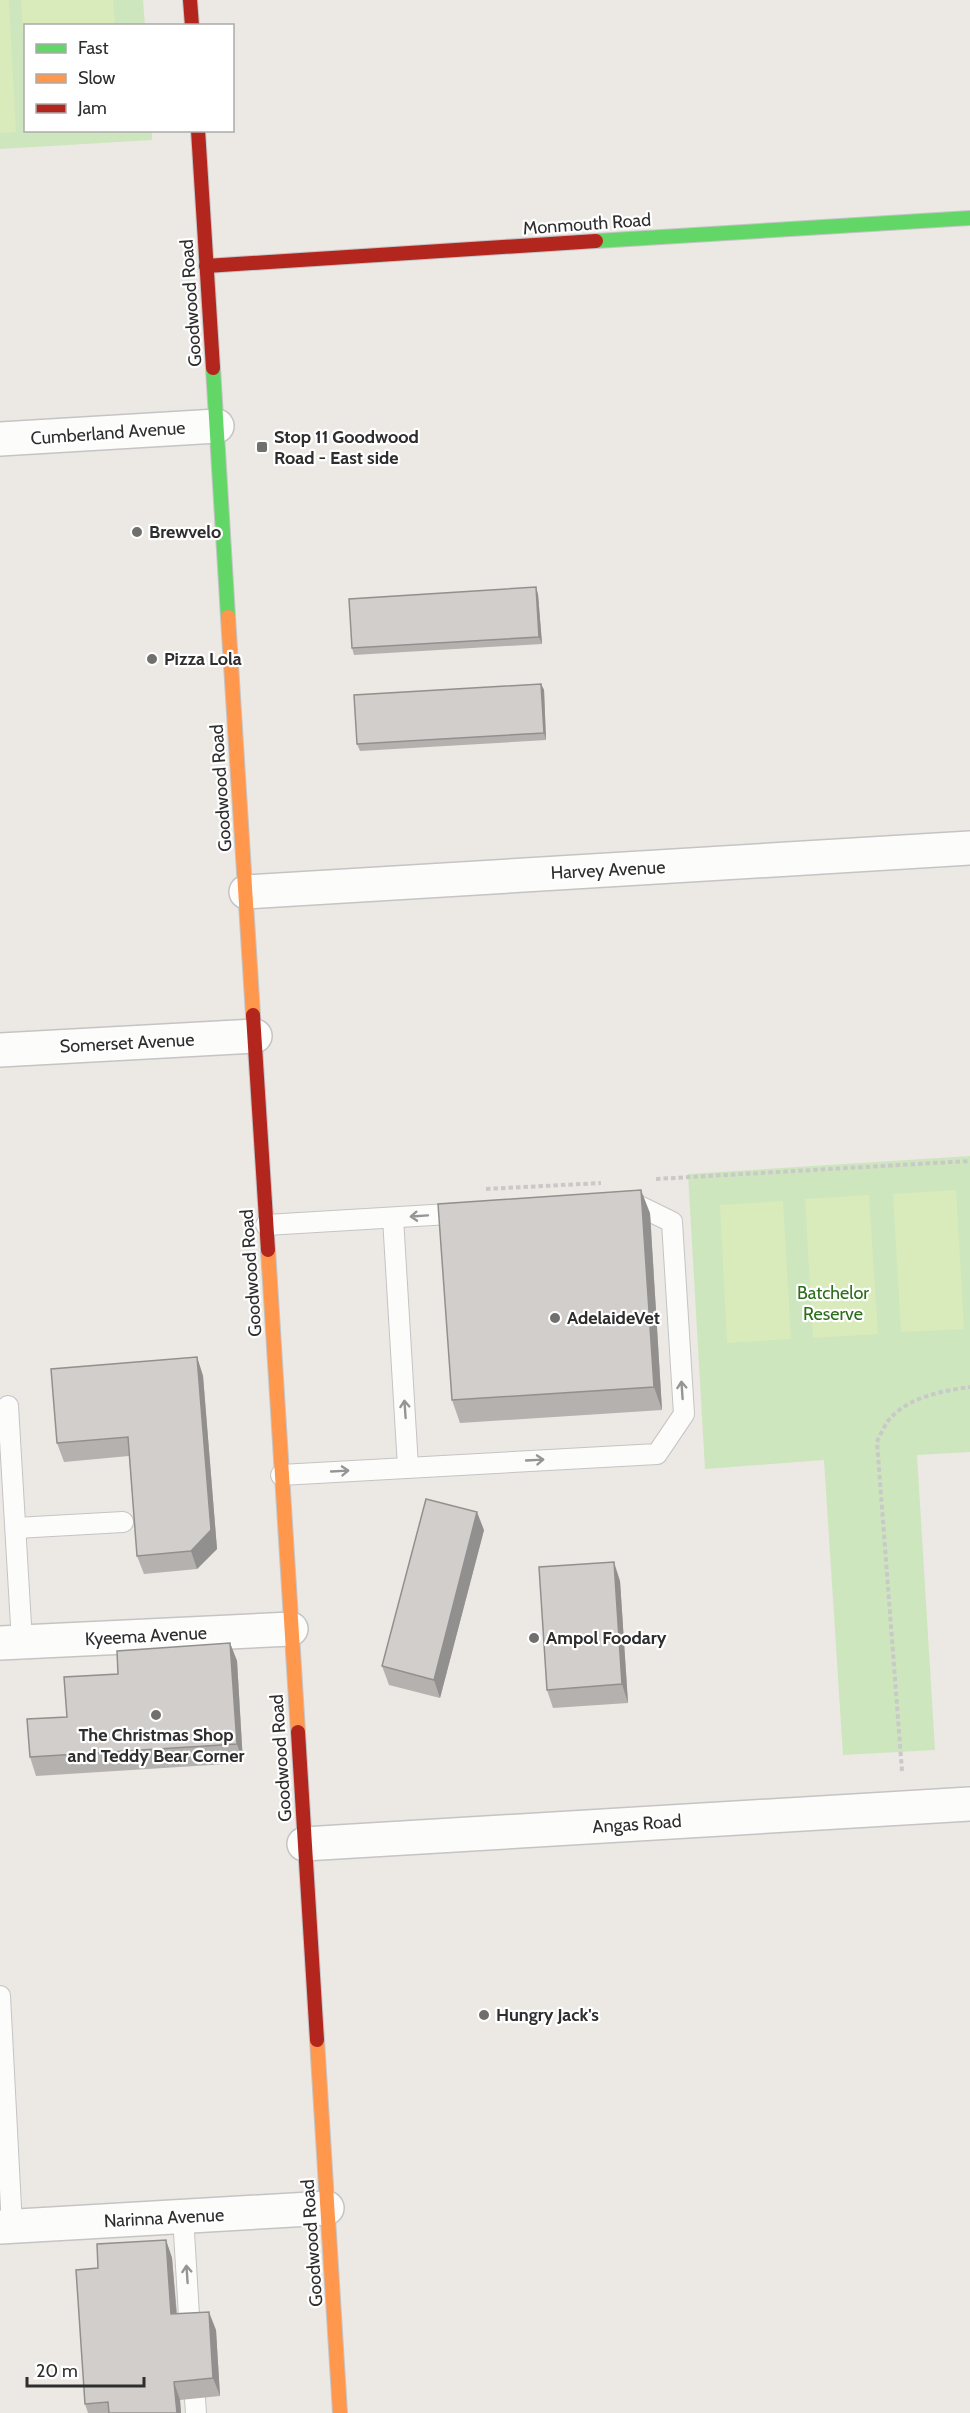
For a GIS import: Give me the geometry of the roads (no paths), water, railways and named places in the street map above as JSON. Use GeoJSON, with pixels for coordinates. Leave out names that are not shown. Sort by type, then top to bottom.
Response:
{"type":"FeatureCollection","features":[{"type":"Feature","properties":{"kind":"main road"},"geometry":{"type":"LineString","coordinates":[[190,0],[192,24]]}},
{"type":"Feature","properties":{"kind":"main road","name":"Goodwood Road"},"geometry":{"type":"LineString","coordinates":[[198,132],[340,2413]]}},
{"type":"Feature","properties":{"kind":"main road","name":"Monmouth Road"},"geometry":{"type":"LineString","coordinates":[[207,266],[970,218]]}},
{"type":"Feature","properties":{"kind":"street","name":"Cumberland Avenue"},"geometry":{"type":"LineString","coordinates":[[0,440],[217,426]]}},
{"type":"Feature","properties":{"kind":"street","name":"Harvey Avenue"},"geometry":{"type":"LineString","coordinates":[[246,892],[970,848]]}},
{"type":"Feature","properties":{"kind":"street","name":"Somerset Avenue"},"geometry":{"type":"LineString","coordinates":[[0,1050],[255,1036]]}},
{"type":"Feature","properties":{"kind":"street","name":"Kyeema Avenue"},"geometry":{"type":"LineString","coordinates":[[11,1642],[291,1629]]}},
{"type":"Feature","properties":{"kind":"street","name":"Angas Road"},"geometry":{"type":"LineString","coordinates":[[304,1844],[970,1804]]}},
{"type":"Feature","properties":{"kind":"street","name":"Narinna Avenue"},"geometry":{"type":"LineString","coordinates":[[6,2227],[327,2208]]}},
{"type":"Feature","properties":{"kind":"lane"},"geometry":{"type":"LineString","coordinates":[[281,1474],[657,1454],[684,1414],[672,1222],[633,1203],[610,1204]]}},
{"type":"Feature","properties":{"kind":"lane"},"geometry":{"type":"LineString","coordinates":[[266,1226],[484,1212]]}},
{"type":"Feature","properties":{"kind":"lane"},"geometry":{"type":"LineString","coordinates":[[393,1218],[408,1467]]}},
{"type":"Feature","properties":{"kind":"lane"},"geometry":{"type":"LineString","coordinates":[[8,1406],[16,1528],[11,1642]]}},
{"type":"Feature","properties":{"kind":"lane"},"geometry":{"type":"LineString","coordinates":[[16,1528],[123,1522]]}},
{"type":"Feature","properties":{"kind":"lane"},"geometry":{"type":"LineString","coordinates":[[0,1996],[6,2227]]}},
{"type":"Feature","properties":{"kind":"lane"},"geometry":{"type":"LineString","coordinates":[[183,2216],[190,2332]]}},
{"type":"Feature","properties":{"kind":"place","name":"Stop 11 Goodwood Road - East side"},"geometry":{"type":"Point","coordinates":[262,447]}},
{"type":"Feature","properties":{"kind":"place","name":"Brewvelo"},"geometry":{"type":"Point","coordinates":[137,532]}},
{"type":"Feature","properties":{"kind":"place","name":"Pizza Lola"},"geometry":{"type":"Point","coordinates":[152,659]}},
{"type":"Feature","properties":{"kind":"place","name":"AdelaideVet"},"geometry":{"type":"Point","coordinates":[555,1318]}},
{"type":"Feature","properties":{"kind":"place","name":"Ampol Foodary"},"geometry":{"type":"Point","coordinates":[534,1638]}},
{"type":"Feature","properties":{"kind":"place","name":"The Christmas Shop and Teddy Bear Corner"},"geometry":{"type":"Point","coordinates":[156,1715]}},
{"type":"Feature","properties":{"kind":"place","name":"Hungry Jack's"},"geometry":{"type":"Point","coordinates":[484,2015]}},
{"type":"Feature","properties":{"kind":"park label","name":"Batchelor Reserve"},"geometry":{"type":"Point","coordinates":[833,1303]}}]}
